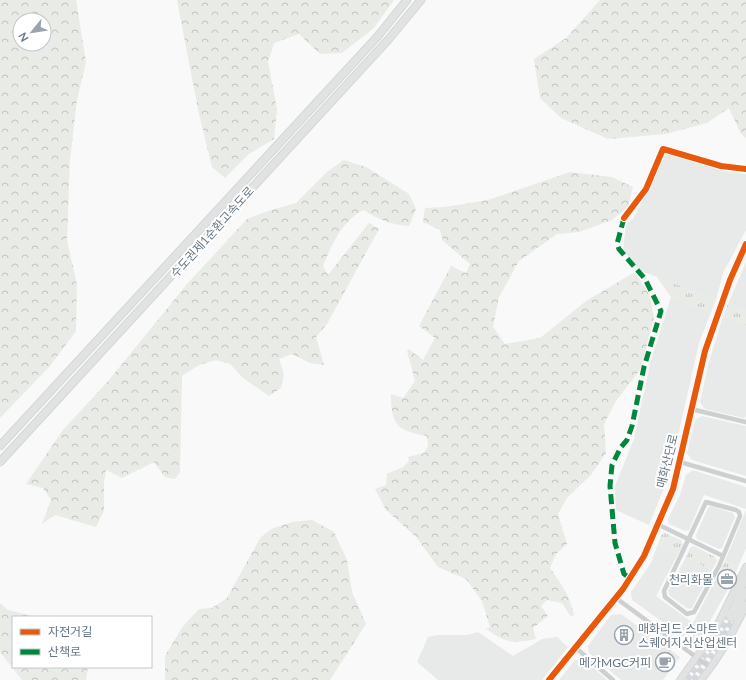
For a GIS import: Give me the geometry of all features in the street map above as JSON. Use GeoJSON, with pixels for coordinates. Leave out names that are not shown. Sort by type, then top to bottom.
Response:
{"type":"FeatureCollection","features":[{"type":"Feature","properties":{"kind":"highway","name":"수도권제1순환고속도로"},"geometry":{"type":"LineString","coordinates":[[0,446],[378,36],[407,0]]}},
{"type":"Feature","properties":{"kind":"highway","name":"수도권제1순환고속도로"},"geometry":{"type":"LineString","coordinates":[[0,462],[213,232],[300,134],[384,46],[421,0]]}},
{"type":"Feature","properties":{"kind":"main road"},"geometry":{"type":"LineString","coordinates":[[733,613],[746,567]]}},
{"type":"Feature","properties":{"kind":"main road"},"geometry":{"type":"LineString","coordinates":[[702,680],[711,668],[746,578]]}},
{"type":"Feature","properties":{"kind":"main road"},"geometry":{"type":"LineString","coordinates":[[680,680],[713,634],[733,613],[746,591]]}},
{"type":"Feature","properties":{"kind":"main road"},"geometry":{"type":"LineString","coordinates":[[733,613],[746,605]]}},
{"type":"Feature","properties":{"kind":"street"},"geometry":{"type":"LineString","coordinates":[[624,218],[646,189],[663,149],[721,166],[746,169]]}},
{"type":"Feature","properties":{"kind":"street","name":"매화산단로"},"geometry":{"type":"LineString","coordinates":[[549,680],[616,598],[644,556],[673,489],[705,350],[719,308],[746,244]]}},
{"type":"Feature","properties":{"kind":"street"},"geometry":{"type":"LineString","coordinates":[[691,409],[746,422]]}},
{"type":"Feature","properties":{"kind":"street","name":"매화산단로"},"geometry":{"type":"LineString","coordinates":[[680,462],[746,482]]}},
{"type":"Feature","properties":{"kind":"street"},"geometry":{"type":"LineString","coordinates":[[706,502],[739,512],[740,516],[723,556],[694,612],[687,614],[663,594],[689,539],[706,502]]}},
{"type":"Feature","properties":{"kind":"street"},"geometry":{"type":"LineString","coordinates":[[657,524],[723,556]]}},
{"type":"Feature","properties":{"kind":"street"},"geometry":{"type":"LineString","coordinates":[[616,598],[711,668]]}},
{"type":"Feature","properties":{"kind":"street"},"geometry":{"type":"LineString","coordinates":[[576,648],[613,680]]}},
{"type":"Feature","properties":{"kind":"shaded area"},"geometry":{"type":"Polygon","coordinates":[[[666,153],[723,171],[746,174],[746,230],[723,273],[716,300],[639,270],[623,250],[626,224],[633,219],[666,153]]]}},
{"type":"Feature","properties":{"kind":"shaded area"},"geometry":{"type":"Polygon","coordinates":[[[746,262],[746,311],[728,304],[746,262]]]}},
{"type":"Feature","properties":{"kind":"shaded area"},"geometry":{"type":"Polygon","coordinates":[[[671,297],[711,312],[699,343],[669,476],[649,525],[616,510],[615,486],[634,439],[650,364],[671,297]]]}},
{"type":"Feature","properties":{"kind":"shaded area"},"geometry":{"type":"Polygon","coordinates":[[[723,316],[746,325],[746,416],[744,418],[705,409],[700,402],[708,365],[723,316]]]}},
{"type":"Feature","properties":{"kind":"shaded area"},"geometry":{"type":"Polygon","coordinates":[[[702,416],[746,426],[746,476],[692,460],[687,453],[695,420],[702,416]]]}},
{"type":"Feature","properties":{"kind":"shaded area"},"geometry":{"type":"Polygon","coordinates":[[[693,470],[746,487],[746,509],[704,495],[689,530],[685,531],[669,524],[668,519],[680,495],[686,475],[693,470]]]}},
{"type":"Feature","properties":{"kind":"shaded area"},"geometry":{"type":"Polygon","coordinates":[[[711,506],[733,513],[735,517],[722,548],[719,549],[697,539],[696,535],[708,508],[711,506]]]}},
{"type":"Feature","properties":{"kind":"shaded area"},"geometry":{"type":"Polygon","coordinates":[[[746,510],[746,548],[738,567],[725,561],[746,510]]]}},
{"type":"Feature","properties":{"kind":"shaded area"},"geometry":{"type":"Polygon","coordinates":[[[658,544],[678,554],[656,596],[693,623],[719,573],[733,580],[699,641],[690,642],[632,600],[631,592],[651,563],[658,544]]]}},
{"type":"Feature","properties":{"kind":"shaded area"},"geometry":{"type":"Polygon","coordinates":[[[686,557],[712,570],[692,608],[688,609],[669,595],[668,591],[686,557]]]}},
{"type":"Feature","properties":{"kind":"shaded area","name":"매화리드 스마트 스퀘어지식산업센터"},"geometry":{"type":"Polygon","coordinates":[[[621,614],[680,657],[663,680],[621,680],[589,653],[588,646],[611,615],[621,614]]]}},
{"type":"Feature","properties":{"kind":"shaded area"},"geometry":{"type":"Polygon","coordinates":[[[478,632],[513,656],[542,639],[557,637],[568,647],[542,680],[438,680],[417,662],[428,637],[437,635],[467,635],[478,632]]]}},
{"type":"Feature","properties":{"kind":"shaded area"},"geometry":{"type":"Polygon","coordinates":[[[575,660],[584,660],[607,680],[559,680],[575,660]]]}},
{"type":"Feature","properties":{"kind":"green space"},"geometry":{"type":"Polygon","coordinates":[[[0,0],[76,0],[86,62],[77,100],[70,160],[67,240],[77,285],[76,331],[50,366],[0,418],[0,0]]]}},
{"type":"Feature","properties":{"kind":"green space"},"geometry":{"type":"Polygon","coordinates":[[[177,0],[394,0],[374,28],[342,53],[320,54],[299,34],[274,43],[268,62],[277,109],[274,139],[249,154],[225,178],[212,167],[199,114],[177,0]]]}},
{"type":"Feature","properties":{"kind":"green space"},"geometry":{"type":"Polygon","coordinates":[[[600,0],[746,0],[746,138],[741,134],[729,108],[707,123],[666,134],[608,139],[561,118],[540,98],[534,59],[566,38],[600,0]]]}},
{"type":"Feature","properties":{"kind":"green space"},"geometry":{"type":"Polygon","coordinates":[[[344,160],[366,167],[409,194],[416,209],[409,226],[385,221],[363,210],[355,215],[338,234],[323,266],[328,275],[369,223],[379,229],[327,324],[316,337],[324,365],[310,363],[292,354],[279,359],[284,374],[281,388],[269,396],[243,378],[230,364],[216,360],[199,365],[182,376],[180,472],[175,479],[165,477],[154,462],[122,478],[106,470],[104,482],[104,511],[96,527],[55,515],[42,524],[51,500],[43,488],[26,484],[63,430],[109,380],[187,284],[247,219],[296,203],[328,171],[344,160]]]}},
{"type":"Feature","properties":{"kind":"green space"},"geometry":{"type":"Polygon","coordinates":[[[570,172],[612,177],[633,187],[628,207],[612,220],[579,232],[557,234],[519,261],[499,297],[493,327],[505,344],[540,338],[586,301],[635,272],[650,296],[654,318],[640,370],[616,401],[604,424],[606,453],[591,475],[567,498],[558,514],[567,544],[556,554],[550,568],[568,596],[574,615],[571,617],[562,603],[547,600],[541,606],[548,616],[533,628],[536,639],[515,642],[504,640],[486,629],[490,627],[482,601],[466,579],[438,567],[416,537],[386,510],[375,489],[386,485],[387,474],[403,467],[409,461],[408,457],[424,453],[428,446],[427,436],[409,432],[398,425],[391,405],[391,394],[403,398],[415,381],[407,351],[409,349],[423,360],[435,338],[419,326],[451,266],[466,273],[470,264],[443,241],[440,230],[423,222],[425,208],[445,207],[488,200],[570,172]]]}},
{"type":"Feature","properties":{"kind":"green space"},"geometry":{"type":"Polygon","coordinates":[[[656,276],[716,300],[711,312],[671,297],[656,276]]]}},
{"type":"Feature","properties":{"kind":"green space"},"geometry":{"type":"Polygon","coordinates":[[[728,304],[746,311],[746,325],[723,316],[728,304]]]}},
{"type":"Feature","properties":{"kind":"green space"},"geometry":{"type":"Polygon","coordinates":[[[312,520],[334,532],[347,560],[352,592],[366,624],[330,680],[165,680],[165,656],[183,626],[199,609],[212,608],[227,598],[260,538],[271,529],[292,522],[312,520]]]}},
{"type":"Feature","properties":{"kind":"green space"},"geometry":{"type":"Polygon","coordinates":[[[665,533],[681,540],[683,545],[678,554],[658,544],[661,535],[665,533]]]}},
{"type":"Feature","properties":{"kind":"green space"},"geometry":{"type":"Polygon","coordinates":[[[694,546],[715,557],[717,561],[712,570],[686,557],[690,548],[694,546]]]}},
{"type":"Feature","properties":{"kind":"green space"},"geometry":{"type":"Polygon","coordinates":[[[725,561],[738,567],[733,580],[719,573],[725,561]]]}},
{"type":"Feature","properties":{"kind":"green space"},"geometry":{"type":"Polygon","coordinates":[[[0,603],[8,610],[32,616],[12,616],[12,667],[0,652],[0,603]]]}},
{"type":"Feature","properties":{"kind":"green space"},"geometry":{"type":"Polygon","coordinates":[[[13,668],[88,668],[86,680],[22,680],[13,668]]]}},
{"type":"Feature","properties":{"kind":"tunnel"},"geometry":{"type":"LineString","coordinates":[[687,680],[717,638],[731,612]]}},
{"type":"Feature","properties":{"kind":"tunnel"},"geometry":{"type":"LineString","coordinates":[[693,680],[716,649],[736,614]]}},
{"type":"Feature","properties":{"kind":"marked path"},"geometry":{"type":"LineString","coordinates":[[624,218],[617,244],[619,249],[645,279],[661,311],[644,367],[632,426],[627,440],[621,447],[612,465],[610,486],[615,543],[624,574],[630,578]]}},
{"type":"Feature","properties":{"kind":"cycle path"},"geometry":{"type":"LineString","coordinates":[[624,218],[646,189],[663,149],[721,166],[746,169]]}},
{"type":"Feature","properties":{"kind":"cycle path"},"geometry":{"type":"LineString","coordinates":[[549,680],[623,589],[644,556],[673,489],[705,351],[730,280],[746,244]]}},
{"type":"Feature","properties":{"kind":"place","name":"천리화물"},"geometry":{"type":"Point","coordinates":[727,579]}},
{"type":"Feature","properties":{"kind":"place","name":"매화리드 스마트 스퀘어지식산업센터"},"geometry":{"type":"Point","coordinates":[624,635]}},
{"type":"Feature","properties":{"kind":"place","name":"메가MGC커피"},"geometry":{"type":"Point","coordinates":[665,662]}}]}
